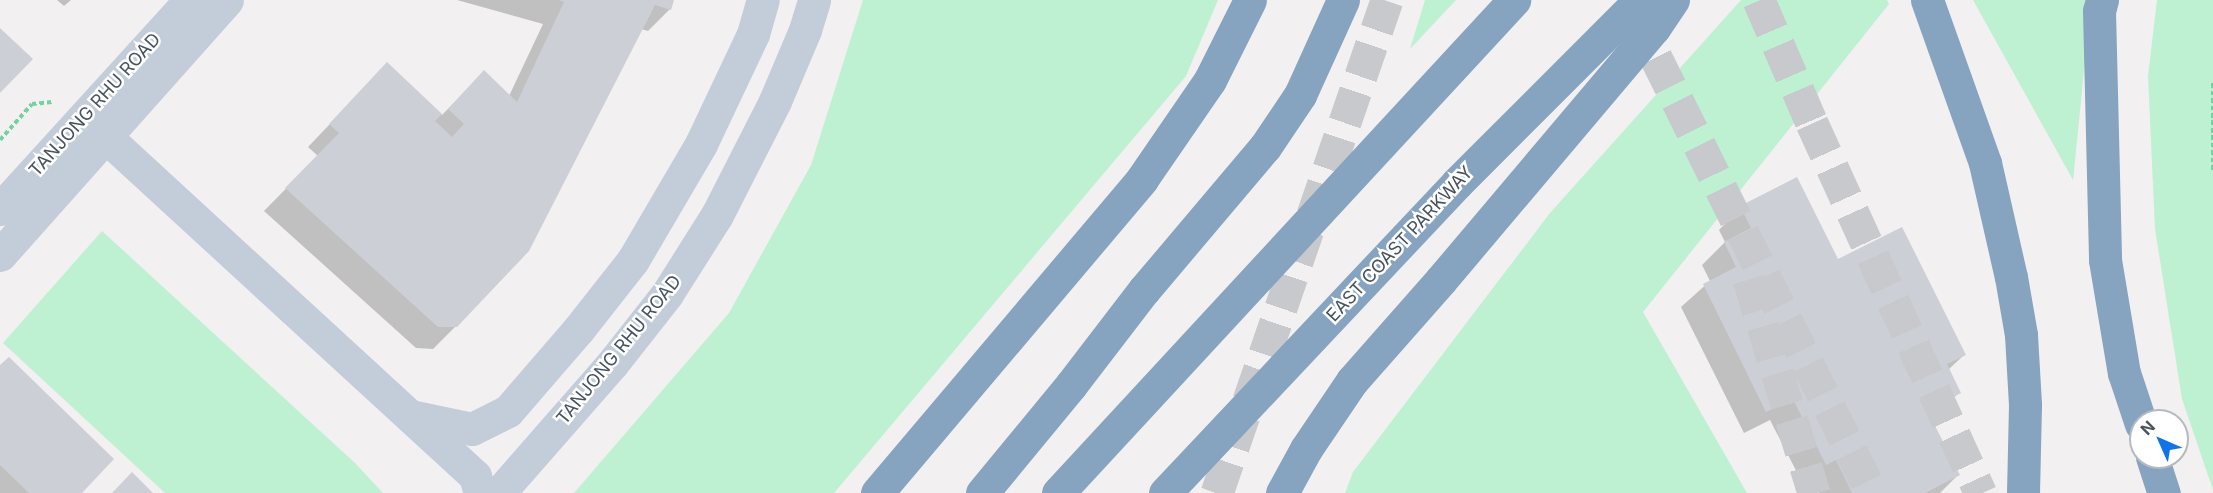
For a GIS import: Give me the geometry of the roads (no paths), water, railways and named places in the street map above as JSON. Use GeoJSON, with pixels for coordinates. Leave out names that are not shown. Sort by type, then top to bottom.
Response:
{"type":"FeatureCollection","features":[{"type":"Feature","properties":{"kind":"highway"},"geometry":{"type":"LineString","coordinates":[[877,493],[1142,179],[1210,80],[1250,0]]}},
{"type":"Feature","properties":{"kind":"highway"},"geometry":{"type":"LineString","coordinates":[[982,493],[1071,385],[1144,290],[1265,147],[1300,95],[1343,0]]}},
{"type":"Feature","properties":{"kind":"highway"},"geometry":{"type":"LineString","coordinates":[[1058,493],[1514,0]]}},
{"type":"Feature","properties":{"kind":"highway","name":"EAST COAST PARKWAY"},"geometry":{"type":"LineString","coordinates":[[1165,493],[1457,183],[1640,0]]}},
{"type":"Feature","properties":{"kind":"highway"},"geometry":{"type":"LineString","coordinates":[[1282,493],[1306,449],[1352,381],[1441,280],[1654,28],[1673,0]]}},
{"type":"Feature","properties":{"kind":"highway"},"geometry":{"type":"LineString","coordinates":[[1928,0],[1985,163],[2011,277],[2020,335],[2025,405],[2024,493]]}},
{"type":"Feature","properties":{"kind":"highway"},"geometry":{"type":"LineString","coordinates":[[2102,0],[2099,11],[2105,260],[2124,373],[2136,409]]}},
{"type":"Feature","properties":{"kind":"highway"},"geometry":{"type":"LineString","coordinates":[[2156,469],[2164,493]]}},
{"type":"Feature","properties":{"kind":"street","name":"TANJONG RHU ROAD"},"geometry":{"type":"LineString","coordinates":[[0,209],[67,138],[190,0]]}},
{"type":"Feature","properties":{"kind":"street","name":"TANJONG RHU ROAD"},"geometry":{"type":"LineString","coordinates":[[0,255],[227,0]]}},
{"type":"Feature","properties":{"kind":"street"},"geometry":{"type":"LineString","coordinates":[[410,416],[472,429],[508,411],[578,330],[633,260],[701,144],[753,34],[763,0]]}},
{"type":"Feature","properties":{"kind":"street","name":"TANJONG RHU ROAD"},"geometry":{"type":"LineString","coordinates":[[499,493],[612,364],[668,294],[717,215],[775,101],[805,30],[814,0]]}},
{"type":"Feature","properties":{"kind":"street"},"geometry":{"type":"LineString","coordinates":[[67,138],[84,135],[106,137]]}},
{"type":"Feature","properties":{"kind":"street","name":"TANJONG RHU ROAD"},"geometry":{"type":"LineString","coordinates":[[106,137],[475,476],[480,493]]}},
{"type":"Feature","properties":{"kind":"tunnel"},"geometry":{"type":"LineString","coordinates":[[1217,493],[1387,0]]}},
{"type":"Feature","properties":{"kind":"tunnel"},"geometry":{"type":"LineString","coordinates":[[1759,0],[1812,123],[1981,493]]}},
{"type":"Feature","properties":{"kind":"tunnel"},"geometry":{"type":"LineString","coordinates":[[1634,13],[1872,493]]}},
{"type":"Feature","properties":{"kind":"tunnel"},"geometry":{"type":"LineString","coordinates":[[1749,279],[1814,493]]}}]}
